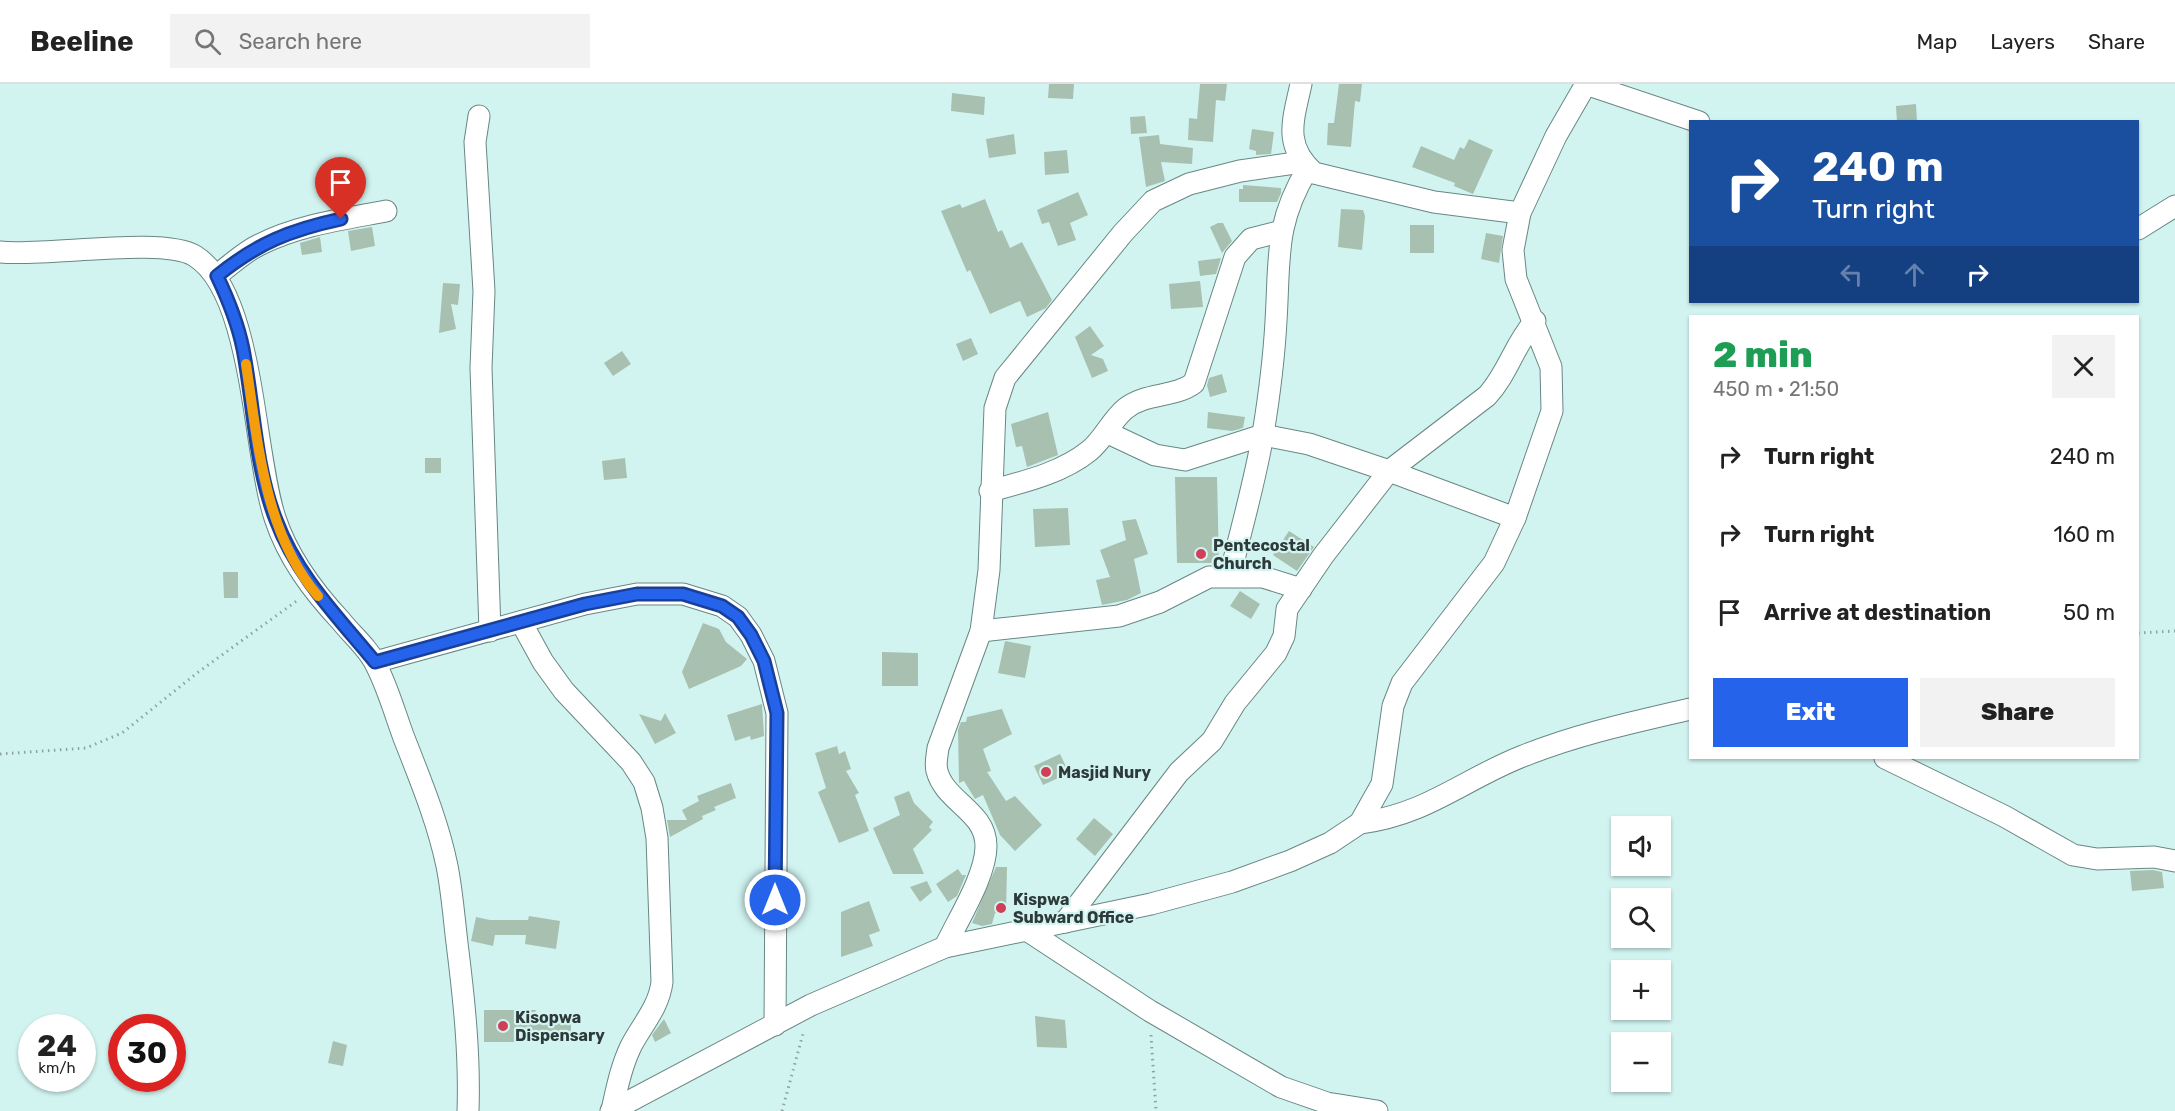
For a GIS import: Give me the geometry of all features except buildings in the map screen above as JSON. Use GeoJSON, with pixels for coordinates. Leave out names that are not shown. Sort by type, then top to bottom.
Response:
{"type":"FeatureCollection","features":[{"type":"Feature","properties":{"kind":"street"},"geometry":{"type":"LineString","coordinates":[[1300,84],[1292,128],[1295,148],[1305,165],[1314,173],[1434,202],[1520,213]]}},
{"type":"Feature","properties":{"kind":"street"},"geometry":{"type":"LineString","coordinates":[[612,1111],[811,1005],[945,947],[1151,904],[1232,882],[1330,843],[1360,823],[1382,784],[1393,706],[1402,683],[1494,563],[1515,518],[1552,411],[1551,367],[1535,321],[1516,279],[1513,250],[1520,213],[1556,136],[1586,84],[1693,120]]}},
{"type":"Feature","properties":{"kind":"street"},"geometry":{"type":"LineString","coordinates":[[479,116],[475,142],[484,291],[481,368],[490,631]]}},
{"type":"Feature","properties":{"kind":"street"},"geometry":{"type":"LineString","coordinates":[[1230,576],[1263,435],[1276,321],[1277,261],[1282,231],[1293,193],[1305,165]]}},
{"type":"Feature","properties":{"kind":"street"},"geometry":{"type":"LineString","coordinates":[[945,947],[976,882],[984,862],[986,847],[983,826],[945,788],[936,768],[938,748],[981,631],[989,570],[990,491],[995,408],[1005,378],[1123,233],[1153,201],[1189,184],[1220,176],[1305,165]]}},
{"type":"Feature","properties":{"kind":"street"},"geometry":{"type":"LineString","coordinates":[[2139,228],[2175,206]]}},
{"type":"Feature","properties":{"kind":"street"},"geometry":{"type":"LineString","coordinates":[[217,276],[258,245],[283,235],[323,223],[386,211]]}},
{"type":"Feature","properties":{"kind":"street"},"geometry":{"type":"LineString","coordinates":[[990,491],[1040,477],[1071,462],[1090,451],[1125,409],[1142,400],[1179,391],[1194,383],[1235,257],[1251,239],[1282,231]]}},
{"type":"Feature","properties":{"kind":"street"},"geometry":{"type":"LineString","coordinates":[[0,252],[73,252],[168,247],[194,255],[217,276],[230,305],[243,347],[261,461],[275,518],[289,551],[312,589],[375,662],[426,796],[447,865],[466,1012],[468,1111]]}},
{"type":"Feature","properties":{"kind":"street"},"geometry":{"type":"LineString","coordinates":[[1065,922],[1179,772],[1212,741],[1235,703],[1276,654],[1284,636],[1287,609],[1389,471],[1487,396],[1500,382],[1519,339],[1535,321]]}},
{"type":"Feature","properties":{"kind":"street"},"geometry":{"type":"LineString","coordinates":[[1106,432],[1155,455],[1185,460],[1263,435],[1309,444],[1515,518]]}},
{"type":"Feature","properties":{"kind":"street"},"geometry":{"type":"LineString","coordinates":[[981,631],[1119,616],[1160,602],[1209,577],[1263,577],[1301,589]]}},
{"type":"Feature","properties":{"kind":"street"},"geometry":{"type":"LineString","coordinates":[[375,662],[585,604],[637,594],[683,594],[722,606],[738,617],[751,635],[764,661],[777,713],[775,1025]]}},
{"type":"Feature","properties":{"kind":"street"},"geometry":{"type":"LineString","coordinates":[[521,622],[543,662],[564,691],[631,762],[644,782],[652,808],[657,838],[661,988],[624,1064],[612,1111]]}},
{"type":"Feature","properties":{"kind":"street"},"geometry":{"type":"LineString","coordinates":[[1360,823],[1387,820],[1408,812],[1461,788],[1498,766],[1584,734],[1689,709]]}},
{"type":"Feature","properties":{"kind":"street"},"geometry":{"type":"LineString","coordinates":[[1887,759],[2004,816],[2073,855],[2097,859],[2154,857],[2175,861]]}},
{"type":"Feature","properties":{"kind":"street"},"geometry":{"type":"LineString","coordinates":[[1028,931],[1149,1011],[1281,1087],[1327,1103],[1377,1111]]}},
{"type":"Feature","properties":{"kind":"street"},"geometry":{"type":"LineString","coordinates":[[643,1111],[655,1089]]}},
{"type":"Feature","properties":{"kind":"path"},"geometry":{"type":"LineString","coordinates":[[0,754],[86,748],[122,733],[197,673],[312,589]]}},
{"type":"Feature","properties":{"kind":"path"},"geometry":{"type":"LineString","coordinates":[[2139,633],[2175,631]]}},
{"type":"Feature","properties":{"kind":"path"},"geometry":{"type":"LineString","coordinates":[[782,1111],[811,1005]]}},
{"type":"Feature","properties":{"kind":"path"},"geometry":{"type":"LineString","coordinates":[[1149,1011],[1156,1111]]}},
{"type":"Feature","properties":{"kind":"slow traffic"},"geometry":{"type":"LineString","coordinates":[[246,364],[261,461],[275,518],[289,551],[318,596]]}},
{"type":"Feature","properties":{"kind":"place","name":"Pentecostal Church"},"geometry":{"type":"Point","coordinates":[1201,554]}},
{"type":"Feature","properties":{"kind":"place","name":"Masjid Nury"},"geometry":{"type":"Point","coordinates":[1046,772]}},
{"type":"Feature","properties":{"kind":"place","name":"Kispwa Subward Office"},"geometry":{"type":"Point","coordinates":[1001,908]}},
{"type":"Feature","properties":{"kind":"place","name":"Kisopwa Dispensary"},"geometry":{"type":"Point","coordinates":[503,1026]}},
{"type":"Feature","properties":{"kind":"route"},"geometry":{"type":"LineString","coordinates":[[341,219],[283,235],[258,245],[217,276],[230,305],[243,347],[261,461],[275,518],[289,551],[312,589],[375,662],[585,604],[637,594],[683,594],[722,606],[738,617],[751,635],[764,661],[777,713],[775,900]]}}]}
